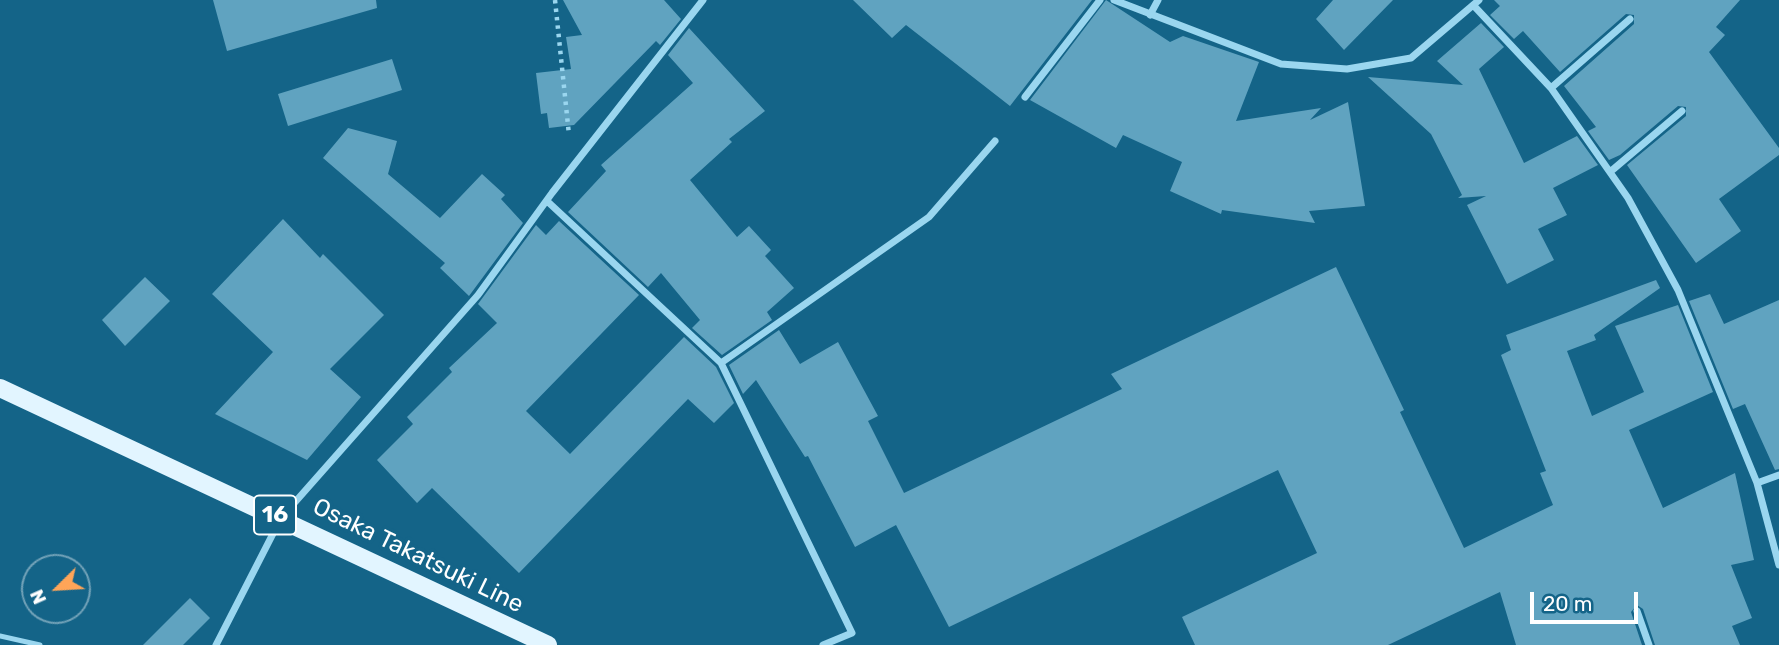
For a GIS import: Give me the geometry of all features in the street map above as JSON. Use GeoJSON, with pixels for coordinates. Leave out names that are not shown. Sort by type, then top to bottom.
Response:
{"type":"FeatureCollection","features":[{"type":"Feature","properties":{"kind":"main road","name":"Osaka Takatsuki Line"},"geometry":{"type":"LineString","coordinates":[[0,388],[281,517],[548,645]]}},
{"type":"Feature","properties":{"kind":"street"},"geometry":{"type":"LineString","coordinates":[[216,645],[281,517],[478,295],[547,201],[703,0]]}},
{"type":"Feature","properties":{"kind":"street"},"geometry":{"type":"LineString","coordinates":[[1025,97],[1100,0]]}},
{"type":"Feature","properties":{"kind":"street"},"geometry":{"type":"LineString","coordinates":[[1114,0],[1281,64],[1346,69],[1411,58],[1477,3],[1551,88],[1610,172],[1678,290],[1757,483],[1779,565]]}},
{"type":"Feature","properties":{"kind":"street"},"geometry":{"type":"LineString","coordinates":[[1150,15],[1158,0]]}},
{"type":"Feature","properties":{"kind":"street"},"geometry":{"type":"LineString","coordinates":[[1551,88],[1630,19]]}},
{"type":"Feature","properties":{"kind":"street"},"geometry":{"type":"LineString","coordinates":[[1610,172],[1682,111]]}},
{"type":"Feature","properties":{"kind":"street"},"geometry":{"type":"LineString","coordinates":[[721,363],[929,216],[995,141]]}},
{"type":"Feature","properties":{"kind":"street"},"geometry":{"type":"LineString","coordinates":[[547,201],[721,363],[852,633],[823,645]]}},
{"type":"Feature","properties":{"kind":"street"},"geometry":{"type":"LineString","coordinates":[[1757,483],[1779,475]]}},
{"type":"Feature","properties":{"kind":"street"},"geometry":{"type":"LineString","coordinates":[[1637,611],[1650,645]]}},
{"type":"Feature","properties":{"kind":"lane"},"geometry":{"type":"LineString","coordinates":[[0,636],[40,645]]}},
{"type":"Feature","properties":{"kind":"path"},"geometry":{"type":"LineString","coordinates":[[555,0],[573,170]]}},
{"type":"Feature","properties":{"kind":"building"},"geometry":{"type":"Polygon","coordinates":[[[213,0],[376,0],[377,8],[227,51],[213,0]]]}},
{"type":"Feature","properties":{"kind":"building"},"geometry":{"type":"Polygon","coordinates":[[[563,0],[664,0],[681,19],[660,45],[656,41],[574,125],[549,128],[547,113],[541,114],[536,73],[571,69],[566,37],[582,35],[563,0]]]}},
{"type":"Feature","properties":{"kind":"building"},"geometry":{"type":"Polygon","coordinates":[[[853,0],[1092,0],[1010,106],[906,25],[892,38],[853,0]]]}},
{"type":"Feature","properties":{"kind":"building"},"geometry":{"type":"Polygon","coordinates":[[[1106,0],[1170,42],[1183,36],[1259,62],[1236,121],[1321,108],[1310,120],[1348,102],[1365,206],[1309,211],[1315,223],[1222,210],[1221,214],[1170,191],[1182,162],[1123,135],[1116,148],[1030,100],[1106,0]]]}},
{"type":"Feature","properties":{"kind":"building"},"geometry":{"type":"Polygon","coordinates":[[[1333,0],[1393,0],[1344,50],[1316,19],[1333,0]]]}},
{"type":"Feature","properties":{"kind":"building"},"geometry":{"type":"Polygon","coordinates":[[[1494,0],[1740,0],[1716,27],[1725,35],[1709,52],[1779,148],[1779,155],[1719,199],[1741,231],[1696,263],[1627,165],[1686,116],[1686,107],[1678,106],[1620,155],[1609,160],[1588,131],[1596,127],[1564,86],[1634,24],[1634,15],[1626,14],[1560,72],[1523,31],[1514,39],[1490,15],[1500,6],[1494,0]]]}},
{"type":"Feature","properties":{"kind":"building"},"geometry":{"type":"Polygon","coordinates":[[[1481,23],[1504,47],[1479,69],[1524,163],[1577,136],[1598,165],[1553,188],[1567,215],[1538,229],[1554,260],[1507,284],[1467,205],[1486,196],[1458,198],[1462,195],[1431,134],[1368,77],[1463,85],[1437,61],[1481,23]]]}},
{"type":"Feature","properties":{"kind":"building"},"geometry":{"type":"Polygon","coordinates":[[[689,28],[765,111],[729,139],[732,142],[690,180],[737,237],[749,226],[771,250],[765,256],[794,288],[767,312],[772,320],[722,355],[692,328],[700,320],[661,273],[648,287],[568,212],[606,171],[601,165],[693,83],[668,55],[689,28]]]}},
{"type":"Feature","properties":{"kind":"building"},"geometry":{"type":"Polygon","coordinates":[[[392,59],[402,90],[288,126],[278,94],[392,59]]]}},
{"type":"Feature","properties":{"kind":"building"},"geometry":{"type":"Polygon","coordinates":[[[348,128],[397,141],[388,174],[440,218],[482,174],[505,195],[501,199],[523,223],[469,296],[440,268],[445,263],[323,158],[348,128]]]}},
{"type":"Feature","properties":{"kind":"building"},"geometry":{"type":"Polygon","coordinates":[[[283,219],[320,258],[323,254],[384,315],[330,369],[361,397],[307,460],[215,414],[273,352],[212,294],[283,219]]]}},
{"type":"Feature","properties":{"kind":"building"},"geometry":{"type":"Polygon","coordinates":[[[559,221],[639,295],[526,411],[570,454],[684,337],[716,367],[734,403],[714,423],[688,399],[519,573],[432,488],[417,503],[377,460],[413,424],[407,417],[452,372],[449,368],[497,323],[478,304],[536,225],[546,235],[559,221]]]}},
{"type":"Feature","properties":{"kind":"building"},"geometry":{"type":"Polygon","coordinates":[[[1336,267],[1404,410],[1400,412],[1464,548],[1553,505],[1540,473],[1546,471],[1501,355],[1511,350],[1506,335],[1656,280],[1660,288],[1594,335],[1596,340],[1567,351],[1592,416],[1644,392],[1615,326],[1678,305],[1713,392],[1629,430],[1663,508],[1735,473],[1754,560],[1731,565],[1752,618],[1732,626],[1740,645],[1655,645],[1643,609],[1637,605],[1631,612],[1642,645],[1516,645],[1500,592],[1388,645],[1195,645],[1182,617],[1317,553],[1278,470],[949,627],[896,525],[855,547],[808,456],[805,457],[756,380],[743,394],[729,365],[779,330],[800,364],[838,342],[878,416],[868,421],[904,493],[1122,389],[1111,374],[1336,267]]]}},
{"type":"Feature","properties":{"kind":"building"},"geometry":{"type":"Polygon","coordinates":[[[145,277],[170,301],[125,346],[102,320],[145,277]]]}},
{"type":"Feature","properties":{"kind":"building"},"geometry":{"type":"Polygon","coordinates":[[[1710,294],[1724,324],[1779,300],[1779,469],[1775,470],[1745,404],[1733,409],[1689,301],[1710,294]]]}},
{"type":"Feature","properties":{"kind":"building"},"geometry":{"type":"Polygon","coordinates":[[[190,598],[210,618],[183,645],[143,645],[190,598]]]}}]}
